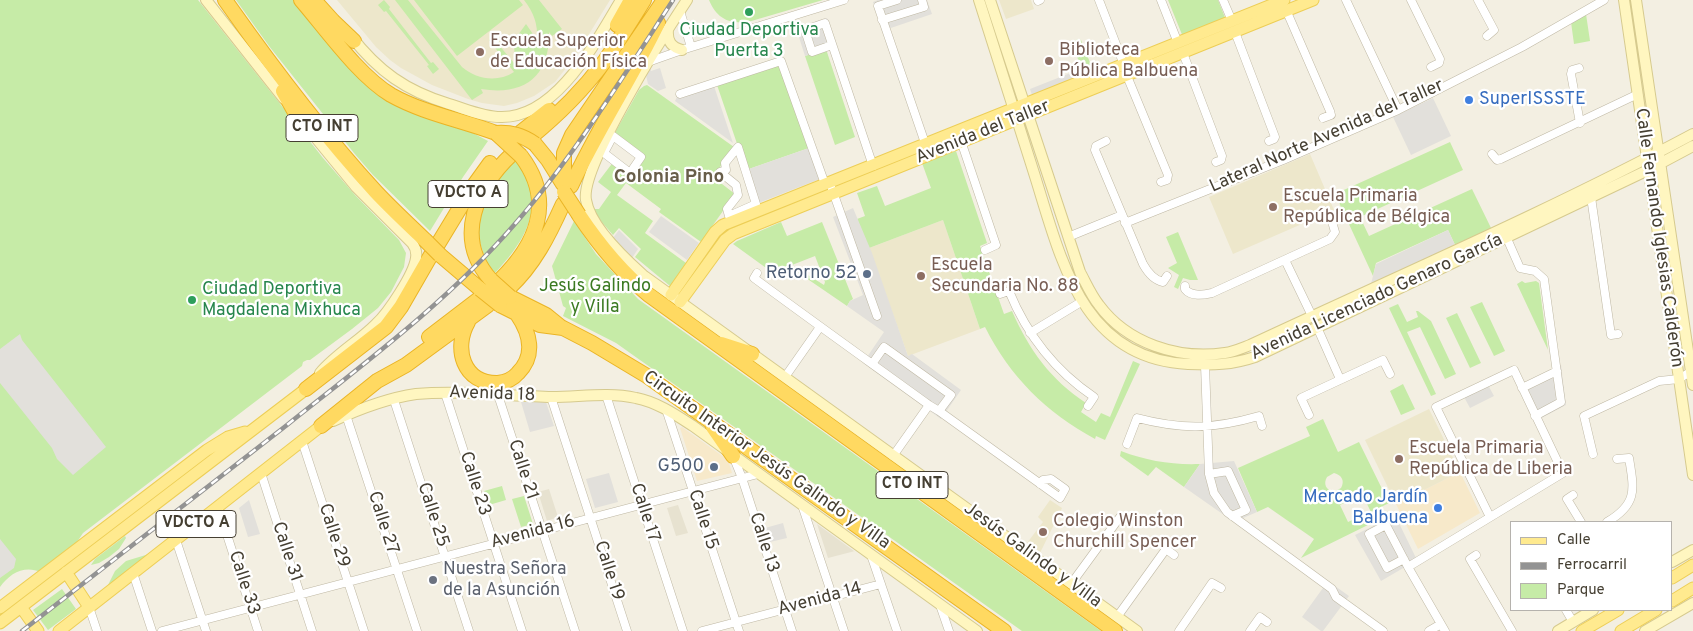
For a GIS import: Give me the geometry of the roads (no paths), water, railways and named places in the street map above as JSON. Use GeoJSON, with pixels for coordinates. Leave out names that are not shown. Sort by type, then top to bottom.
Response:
{"type":"FeatureCollection","features":[{"type":"Feature","properties":{"kind":"highway","name":"CTO INT"},"geometry":{"type":"LineString","coordinates":[[226,0],[279,75],[360,174],[433,248],[495,293],[516,314]]}},
{"type":"Feature","properties":{"kind":"highway"},"geometry":{"type":"LineString","coordinates":[[301,0],[361,70],[382,88],[412,104],[496,132],[522,146],[537,184],[539,206],[534,234],[526,251],[495,293],[403,356],[377,381]]}},
{"type":"Feature","properties":{"kind":"highway"},"geometry":{"type":"LineString","coordinates":[[314,0],[333,22],[354,41]]}},
{"type":"Feature","properties":{"kind":"highway"},"geometry":{"type":"LineString","coordinates":[[604,62],[603,48],[631,0]]}},
{"type":"Feature","properties":{"kind":"highway"},"geometry":{"type":"LineString","coordinates":[[563,328],[546,315],[495,293],[476,257],[472,235],[475,207],[496,169],[568,104],[604,62],[644,0]]}},
{"type":"Feature","properties":{"kind":"highway"},"geometry":{"type":"LineString","coordinates":[[566,192],[564,153],[572,135],[664,0]]}},
{"type":"Feature","properties":{"kind":"highway","name":"VDCTO A"},"geometry":{"type":"LineString","coordinates":[[320,426],[377,381],[406,365],[470,319],[495,293],[519,279],[536,256],[566,192],[619,97],[669,0]]}},
{"type":"Feature","properties":{"kind":"highway"},"geometry":{"type":"LineString","coordinates":[[619,97],[647,64]]}},
{"type":"Feature","properties":{"kind":"highway"},"geometry":{"type":"LineString","coordinates":[[279,75],[284,91],[296,114]]}},
{"type":"Feature","properties":{"kind":"highway","name":"CTO INT"},"geometry":{"type":"LineString","coordinates":[[522,146],[558,188],[566,192],[579,216],[600,246],[631,280],[649,295],[1115,631]]}},
{"type":"Feature","properties":{"kind":"highway","name":"VDCTO A"},"geometry":{"type":"LineString","coordinates":[[306,389],[386,327],[401,307],[433,248],[481,174],[522,146]]}},
{"type":"Feature","properties":{"kind":"highway"},"geometry":{"type":"LineString","coordinates":[[470,319],[460,343],[461,356],[464,363],[477,377],[490,382],[503,382],[515,376],[526,364],[528,358],[529,339],[524,326],[516,314]]}},
{"type":"Feature","properties":{"kind":"highway","name":"Circuito Interior Jesús Galindo y Villa"},"geometry":{"type":"LineString","coordinates":[[516,314],[540,325],[563,328],[640,372],[1004,631]]}},
{"type":"Feature","properties":{"kind":"highway"},"geometry":{"type":"LineString","coordinates":[[709,340],[752,354]]}},
{"type":"Feature","properties":{"kind":"highway"},"geometry":{"type":"LineString","coordinates":[[709,420],[732,456]]}},
{"type":"Feature","properties":{"kind":"main road","name":"Avenida del Taller"},"geometry":{"type":"LineString","coordinates":[[680,302],[729,236],[834,194],[903,159],[925,143],[1020,111],[1125,71],[1234,27],[1285,3],[1313,0]]}},
{"type":"Feature","properties":{"kind":"main road","name":"Avenida del Taller"},"geometry":{"type":"LineString","coordinates":[[670,295],[719,228],[873,166],[961,141],[1020,111]]}},
{"type":"Feature","properties":{"kind":"main road","name":"VDCTO A"},"geometry":{"type":"LineString","coordinates":[[0,623],[306,389]]}},
{"type":"Feature","properties":{"kind":"main road","name":"VDCTO A"},"geometry":{"type":"LineString","coordinates":[[59,631],[320,426]]}},
{"type":"Feature","properties":{"kind":"main road"},"geometry":{"type":"LineString","coordinates":[[0,608],[220,441],[251,431]]}},
{"type":"Feature","properties":{"kind":"main road"},"geometry":{"type":"LineString","coordinates":[[1673,577],[1693,565]]}},
{"type":"Feature","properties":{"kind":"main road"},"geometry":{"type":"LineString","coordinates":[[66,572],[89,607]]}},
{"type":"Feature","properties":{"kind":"main road"},"geometry":{"type":"LineString","coordinates":[[1673,599],[1693,588]]}},
{"type":"Feature","properties":{"kind":"main road"},"geometry":{"type":"LineString","coordinates":[[21,607],[38,631]]}},
{"type":"Feature","properties":{"kind":"main road"},"geometry":{"type":"LineString","coordinates":[[1582,631],[1616,611]]}},
{"type":"Feature","properties":{"kind":"main road"},"geometry":{"type":"LineString","coordinates":[[1621,631],[1654,611]]}},
{"type":"Feature","properties":{"kind":"street","name":"CTO INT"},"geometry":{"type":"LineString","coordinates":[[206,0],[296,114],[356,186],[412,244],[416,253],[415,264],[384,316],[370,330],[332,360],[306,389]]}},
{"type":"Feature","properties":{"kind":"street"},"geometry":{"type":"LineString","coordinates":[[322,0],[354,41],[376,65],[391,77],[428,98],[494,117],[510,117],[534,108],[556,92],[570,79],[622,0]]}},
{"type":"Feature","properties":{"kind":"street"},"geometry":{"type":"LineString","coordinates":[[647,64],[687,0]]}},
{"type":"Feature","properties":{"kind":"street"},"geometry":{"type":"LineString","coordinates":[[647,64],[686,48],[844,0]]}},
{"type":"Feature","properties":{"kind":"street"},"geometry":{"type":"LineString","coordinates":[[897,0],[878,6],[925,143]]}},
{"type":"Feature","properties":{"kind":"street"},"geometry":{"type":"LineString","coordinates":[[882,20],[924,7],[922,0]]}},
{"type":"Feature","properties":{"kind":"street","name":"Avenida Licenciado Genaro García"},"geometry":{"type":"LineString","coordinates":[[979,0],[1080,272],[1092,295],[1110,318],[1122,328],[1144,342],[1172,351],[1190,354],[1226,353],[1250,345],[1312,316],[1355,303]]}},
{"type":"Feature","properties":{"kind":"street","name":"Avenida Licenciado Genaro García"},"geometry":{"type":"LineString","coordinates":[[990,0],[1068,275],[1081,302],[1097,322],[1110,334],[1138,352],[1166,362],[1223,365],[1256,357],[1317,327],[1355,303],[1543,214],[1693,134]]}},
{"type":"Feature","properties":{"kind":"street"},"geometry":{"type":"LineString","coordinates":[[1099,0],[1125,71],[1168,175],[1166,180],[1161,182]]}},
{"type":"Feature","properties":{"kind":"street"},"geometry":{"type":"LineString","coordinates":[[1161,0],[1222,156],[1221,160],[1216,162]]}},
{"type":"Feature","properties":{"kind":"street"},"geometry":{"type":"LineString","coordinates":[[1223,0],[1275,137],[1268,141]]}},
{"type":"Feature","properties":{"kind":"street"},"geometry":{"type":"LineString","coordinates":[[1346,0],[1398,110]]}},
{"type":"Feature","properties":{"kind":"street"},"geometry":{"type":"LineString","coordinates":[[1411,0],[1440,59],[1439,63],[1431,67]]}},
{"type":"Feature","properties":{"kind":"street"},"geometry":{"type":"LineString","coordinates":[[1478,0],[1494,30],[1487,36]]}},
{"type":"Feature","properties":{"kind":"street","name":"Lateral Norte Avenida del Taller"},"geometry":{"type":"LineString","coordinates":[[1068,237],[1123,219],[1282,160],[1398,110],[1522,47],[1604,0]]}},
{"type":"Feature","properties":{"kind":"street","name":"Calle Fernando Iglesias Calderón"},"geometry":{"type":"LineString","coordinates":[[1624,0],[1693,475]]}},
{"type":"Feature","properties":{"kind":"street","name":"Calle Fernando Iglesias Calderón"},"geometry":{"type":"LineString","coordinates":[[1636,0],[1693,385]]}},
{"type":"Feature","properties":{"kind":"street"},"geometry":{"type":"LineString","coordinates":[[1285,3],[1330,110],[1331,115],[1323,118]]}},
{"type":"Feature","properties":{"kind":"street"},"geometry":{"type":"LineString","coordinates":[[680,11],[686,48]]}},
{"type":"Feature","properties":{"kind":"street"},"geometry":{"type":"LineString","coordinates":[[668,30],[670,44],[675,48],[686,48]]}},
{"type":"Feature","properties":{"kind":"street"},"geometry":{"type":"LineString","coordinates":[[832,45],[873,166]]}},
{"type":"Feature","properties":{"kind":"street"},"geometry":{"type":"LineString","coordinates":[[680,94],[781,61],[828,183],[834,194],[877,316]]}},
{"type":"Feature","properties":{"kind":"street","name":"Jesús Galindo y Villa"},"geometry":{"type":"LineString","coordinates":[[647,64],[596,161],[587,183],[586,197],[588,207],[595,220],[618,251],[643,275],[670,295],[1136,631]]}},
{"type":"Feature","properties":{"kind":"street"},"geometry":{"type":"LineString","coordinates":[[1580,68],[1572,70],[1571,74],[1580,123]]}},
{"type":"Feature","properties":{"kind":"street"},"geometry":{"type":"LineString","coordinates":[[1492,154],[1497,160],[1501,159],[1638,94]]}},
{"type":"Feature","properties":{"kind":"street"},"geometry":{"type":"LineString","coordinates":[[613,136],[641,157],[630,173],[604,153],[613,136]]}},
{"type":"Feature","properties":{"kind":"street"},"geometry":{"type":"LineString","coordinates":[[1106,140],[1096,146],[1095,150],[1123,219],[1146,270],[1161,282],[1165,281],[1167,276]]}},
{"type":"Feature","properties":{"kind":"street"},"geometry":{"type":"LineString","coordinates":[[961,141],[996,246],[985,250]]}},
{"type":"Feature","properties":{"kind":"street","name":"Avenida Licenciado Genaro García"},"geometry":{"type":"LineString","coordinates":[[1543,214],[1592,196],[1660,165],[1693,146]]}},
{"type":"Feature","properties":{"kind":"street"},"geometry":{"type":"LineString","coordinates":[[738,147],[746,170],[756,204],[729,216],[727,209],[738,194],[736,185],[720,172],[726,170],[725,164],[738,147]]}},
{"type":"Feature","properties":{"kind":"street"},"geometry":{"type":"LineString","coordinates":[[1592,196],[1611,335],[1618,334]]}},
{"type":"Feature","properties":{"kind":"street"},"geometry":{"type":"LineString","coordinates":[[1186,286],[1186,291],[1194,294],[1212,293],[1330,240],[1335,232],[1332,225]]}},
{"type":"Feature","properties":{"kind":"street"},"geometry":{"type":"LineString","coordinates":[[1504,232],[1520,268],[1535,271],[1544,279],[1561,402],[1535,416]]}},
{"type":"Feature","properties":{"kind":"street"},"geometry":{"type":"LineString","coordinates":[[1285,260],[1312,316]]}},
{"type":"Feature","properties":{"kind":"street"},"geometry":{"type":"LineString","coordinates":[[1068,275],[1080,272]]}},
{"type":"Feature","properties":{"kind":"street"},"geometry":{"type":"LineString","coordinates":[[757,274],[754,278],[820,327],[1040,484]]}},
{"type":"Feature","properties":{"kind":"street"},"geometry":{"type":"LineString","coordinates":[[1000,294],[1009,291],[1030,333],[1043,351],[1062,372],[1094,397],[1088,406]]}},
{"type":"Feature","properties":{"kind":"street"},"geometry":{"type":"LineString","coordinates":[[1030,333],[1081,302]]}},
{"type":"Feature","properties":{"kind":"street"},"geometry":{"type":"LineString","coordinates":[[785,377],[820,327]]}},
{"type":"Feature","properties":{"kind":"street"},"geometry":{"type":"LineString","coordinates":[[1317,327],[1340,379]]}},
{"type":"Feature","properties":{"kind":"street"},"geometry":{"type":"LineString","coordinates":[[1138,352],[1144,342]]}},
{"type":"Feature","properties":{"kind":"street"},"geometry":{"type":"LineString","coordinates":[[1250,345],[1256,357]]}},
{"type":"Feature","properties":{"kind":"street"},"geometry":{"type":"LineString","coordinates":[[872,364],[884,347],[891,352],[951,395],[939,412]]}},
{"type":"Feature","properties":{"kind":"street"},"geometry":{"type":"LineString","coordinates":[[1309,415],[1301,398],[1382,360],[1390,374]]}},
{"type":"Feature","properties":{"kind":"street"},"geometry":{"type":"LineString","coordinates":[[1205,365],[1209,474],[1211,487],[1216,498],[1232,516],[1332,589],[1338,599],[1383,631]]}},
{"type":"Feature","properties":{"kind":"street"},"geometry":{"type":"LineString","coordinates":[[1429,631],[1443,627],[1406,563],[1386,525],[1369,534],[1387,568],[1406,563],[1490,517],[1563,473],[1514,370],[1436,407],[1490,517]]}},
{"type":"Feature","properties":{"kind":"street"},"geometry":{"type":"LineString","coordinates":[[1522,388],[1556,371]]}},
{"type":"Feature","properties":{"kind":"street"},"geometry":{"type":"LineString","coordinates":[[1593,454],[1584,416],[1659,381],[1679,379],[1692,371]]}},
{"type":"Feature","properties":{"kind":"street","name":"Avenida 18"},"geometry":{"type":"LineString","coordinates":[[320,426],[370,406],[415,394],[445,393],[551,397],[606,395],[637,398],[666,409]]}},
{"type":"Feature","properties":{"kind":"street","name":"Calle 23"},"geometry":{"type":"LineString","coordinates":[[445,393],[522,631]]}},
{"type":"Feature","properties":{"kind":"street","name":"Calle 21"},"geometry":{"type":"LineString","coordinates":[[498,395],[575,631]]}},
{"type":"Feature","properties":{"kind":"street","name":"Calle 17"},"geometry":{"type":"LineString","coordinates":[[606,395],[683,631]]}},
{"type":"Feature","properties":{"kind":"street","name":"Calle 19"},"geometry":{"type":"LineString","coordinates":[[551,397],[627,631]]}},
{"type":"Feature","properties":{"kind":"street","name":"Calle 25"},"geometry":{"type":"LineString","coordinates":[[394,400],[470,631]]}},
{"type":"Feature","properties":{"kind":"street"},"geometry":{"type":"LineString","coordinates":[[893,456],[929,405]]}},
{"type":"Feature","properties":{"kind":"street"},"geometry":{"type":"LineString","coordinates":[[666,409],[693,426],[977,631]]}},
{"type":"Feature","properties":{"kind":"street","name":"Calle 15"},"geometry":{"type":"LineString","coordinates":[[666,409],[739,631]]}},
{"type":"Feature","properties":{"kind":"street","name":"Calle 27"},"geometry":{"type":"LineString","coordinates":[[346,415],[417,631]]}},
{"type":"Feature","properties":{"kind":"street"},"geometry":{"type":"LineString","coordinates":[[1127,444],[1137,418],[1166,424],[1207,427],[1232,424],[1259,416],[1262,426]]}},
{"type":"Feature","properties":{"kind":"street","name":"Calle 29"},"geometry":{"type":"LineString","coordinates":[[302,441],[364,631]]}},
{"type":"Feature","properties":{"kind":"street","name":"Calle 13"},"geometry":{"type":"LineString","coordinates":[[732,456],[742,478],[792,631]]}},
{"type":"Feature","properties":{"kind":"street"},"geometry":{"type":"LineString","coordinates":[[1608,521],[1625,509],[1632,498],[1633,491],[1629,458],[1617,459]]}},
{"type":"Feature","properties":{"kind":"street"},"geometry":{"type":"LineString","coordinates":[[1209,474],[1228,471],[1246,510],[1232,516]]}},
{"type":"Feature","properties":{"kind":"street","name":"Calle 31"},"geometry":{"type":"LineString","coordinates":[[261,474],[312,631]]}},
{"type":"Feature","properties":{"kind":"street","name":"Avenida 16"},"geometry":{"type":"LineString","coordinates":[[162,631],[758,474]]}},
{"type":"Feature","properties":{"kind":"street"},"geometry":{"type":"LineString","coordinates":[[1572,495],[1567,499],[1580,521]]}},
{"type":"Feature","properties":{"kind":"street"},"geometry":{"type":"LineString","coordinates":[[802,505],[844,631]]}},
{"type":"Feature","properties":{"kind":"street","name":"Calle 33"},"geometry":{"type":"LineString","coordinates":[[218,507],[258,631]]}},
{"type":"Feature","properties":{"kind":"street"},"geometry":{"type":"LineString","coordinates":[[1071,584],[1120,517],[1128,522]]}},
{"type":"Feature","properties":{"kind":"street"},"geometry":{"type":"LineString","coordinates":[[176,540],[206,631]]}},
{"type":"Feature","properties":{"kind":"street"},"geometry":{"type":"LineString","coordinates":[[1117,617],[1166,549],[1174,555]]}},
{"type":"Feature","properties":{"kind":"street"},"geometry":{"type":"LineString","coordinates":[[1673,561],[1693,550]]}},
{"type":"Feature","properties":{"kind":"street"},"geometry":{"type":"LineString","coordinates":[[871,555],[897,631]]}},
{"type":"Feature","properties":{"kind":"street"},"geometry":{"type":"LineString","coordinates":[[1476,555],[1470,559],[1512,631]]}},
{"type":"Feature","properties":{"kind":"street"},"geometry":{"type":"LineString","coordinates":[[133,573],[152,631]]}},
{"type":"Feature","properties":{"kind":"street"},"geometry":{"type":"LineString","coordinates":[[1179,631],[1212,583],[1221,588]]}},
{"type":"Feature","properties":{"kind":"street","name":"Avenida 14"},"geometry":{"type":"LineString","coordinates":[[702,631],[881,584]]}},
{"type":"Feature","properties":{"kind":"street"},"geometry":{"type":"LineString","coordinates":[[1647,631],[1693,603]]}},
{"type":"Feature","properties":{"kind":"street"},"geometry":{"type":"LineString","coordinates":[[940,605],[949,631]]}},
{"type":"Feature","properties":{"kind":"street"},"geometry":{"type":"LineString","coordinates":[[89,607],[97,631]]}},
{"type":"Feature","properties":{"kind":"street"},"geometry":{"type":"LineString","coordinates":[[1567,611],[1573,622]]}},
{"type":"Feature","properties":{"kind":"street"},"geometry":{"type":"LineString","coordinates":[[1558,631],[1591,611]]}},
{"type":"Feature","properties":{"kind":"street"},"geometry":{"type":"LineString","coordinates":[[1250,631],[1260,617],[1267,622]]}},
{"type":"Feature","properties":{"kind":"railway"},"geometry":{"type":"LineString","coordinates":[[22,631],[346,378],[434,306],[461,280],[514,225],[557,172],[597,116],[673,0]]}},
{"type":"Feature","properties":{"kind":"place","name":"Ciudad Deportiva Puerta 3"},"geometry":{"type":"Point","coordinates":[749,12]}},
{"type":"Feature","properties":{"kind":"place","name":"Escuela Superior de Educación Física"},"geometry":{"type":"Point","coordinates":[480,52]}},
{"type":"Feature","properties":{"kind":"place","name":"Biblioteca Pública Balbuena"},"geometry":{"type":"Point","coordinates":[1049,61]}},
{"type":"Feature","properties":{"kind":"place","name":"SuperISSSTE"},"geometry":{"type":"Point","coordinates":[1469,100]}},
{"type":"Feature","properties":{"kind":"place","name":"Escuela Primaria República de Bélgica"},"geometry":{"type":"Point","coordinates":[1273,207]}},
{"type":"Feature","properties":{"kind":"place","name":"Retorno 52"},"geometry":{"type":"Point","coordinates":[867,274]}},
{"type":"Feature","properties":{"kind":"place","name":"Escuela Secundaria No. 88"},"geometry":{"type":"Point","coordinates":[921,276]}},
{"type":"Feature","properties":{"kind":"place","name":"Ciudad Deportiva Magdalena Mixhuca"},"geometry":{"type":"Point","coordinates":[192,300]}},
{"type":"Feature","properties":{"kind":"place","name":"Escuela Primaria República de Liberia"},"geometry":{"type":"Point","coordinates":[1399,459]}},
{"type":"Feature","properties":{"kind":"place","name":"G500"},"geometry":{"type":"Point","coordinates":[714,467]}},
{"type":"Feature","properties":{"kind":"place","name":"Mercado Jardín Balbuena"},"geometry":{"type":"Point","coordinates":[1438,508]}},
{"type":"Feature","properties":{"kind":"place","name":"Colegio Winston Churchill Spencer"},"geometry":{"type":"Point","coordinates":[1043,532]}},
{"type":"Feature","properties":{"kind":"place","name":"Nuestra Señora de la Asunción"},"geometry":{"type":"Point","coordinates":[433,580]}},
{"type":"Feature","properties":{"kind":"district","name":"Colonia Pino"},"geometry":{"type":"Point","coordinates":[669,178]}}]}
